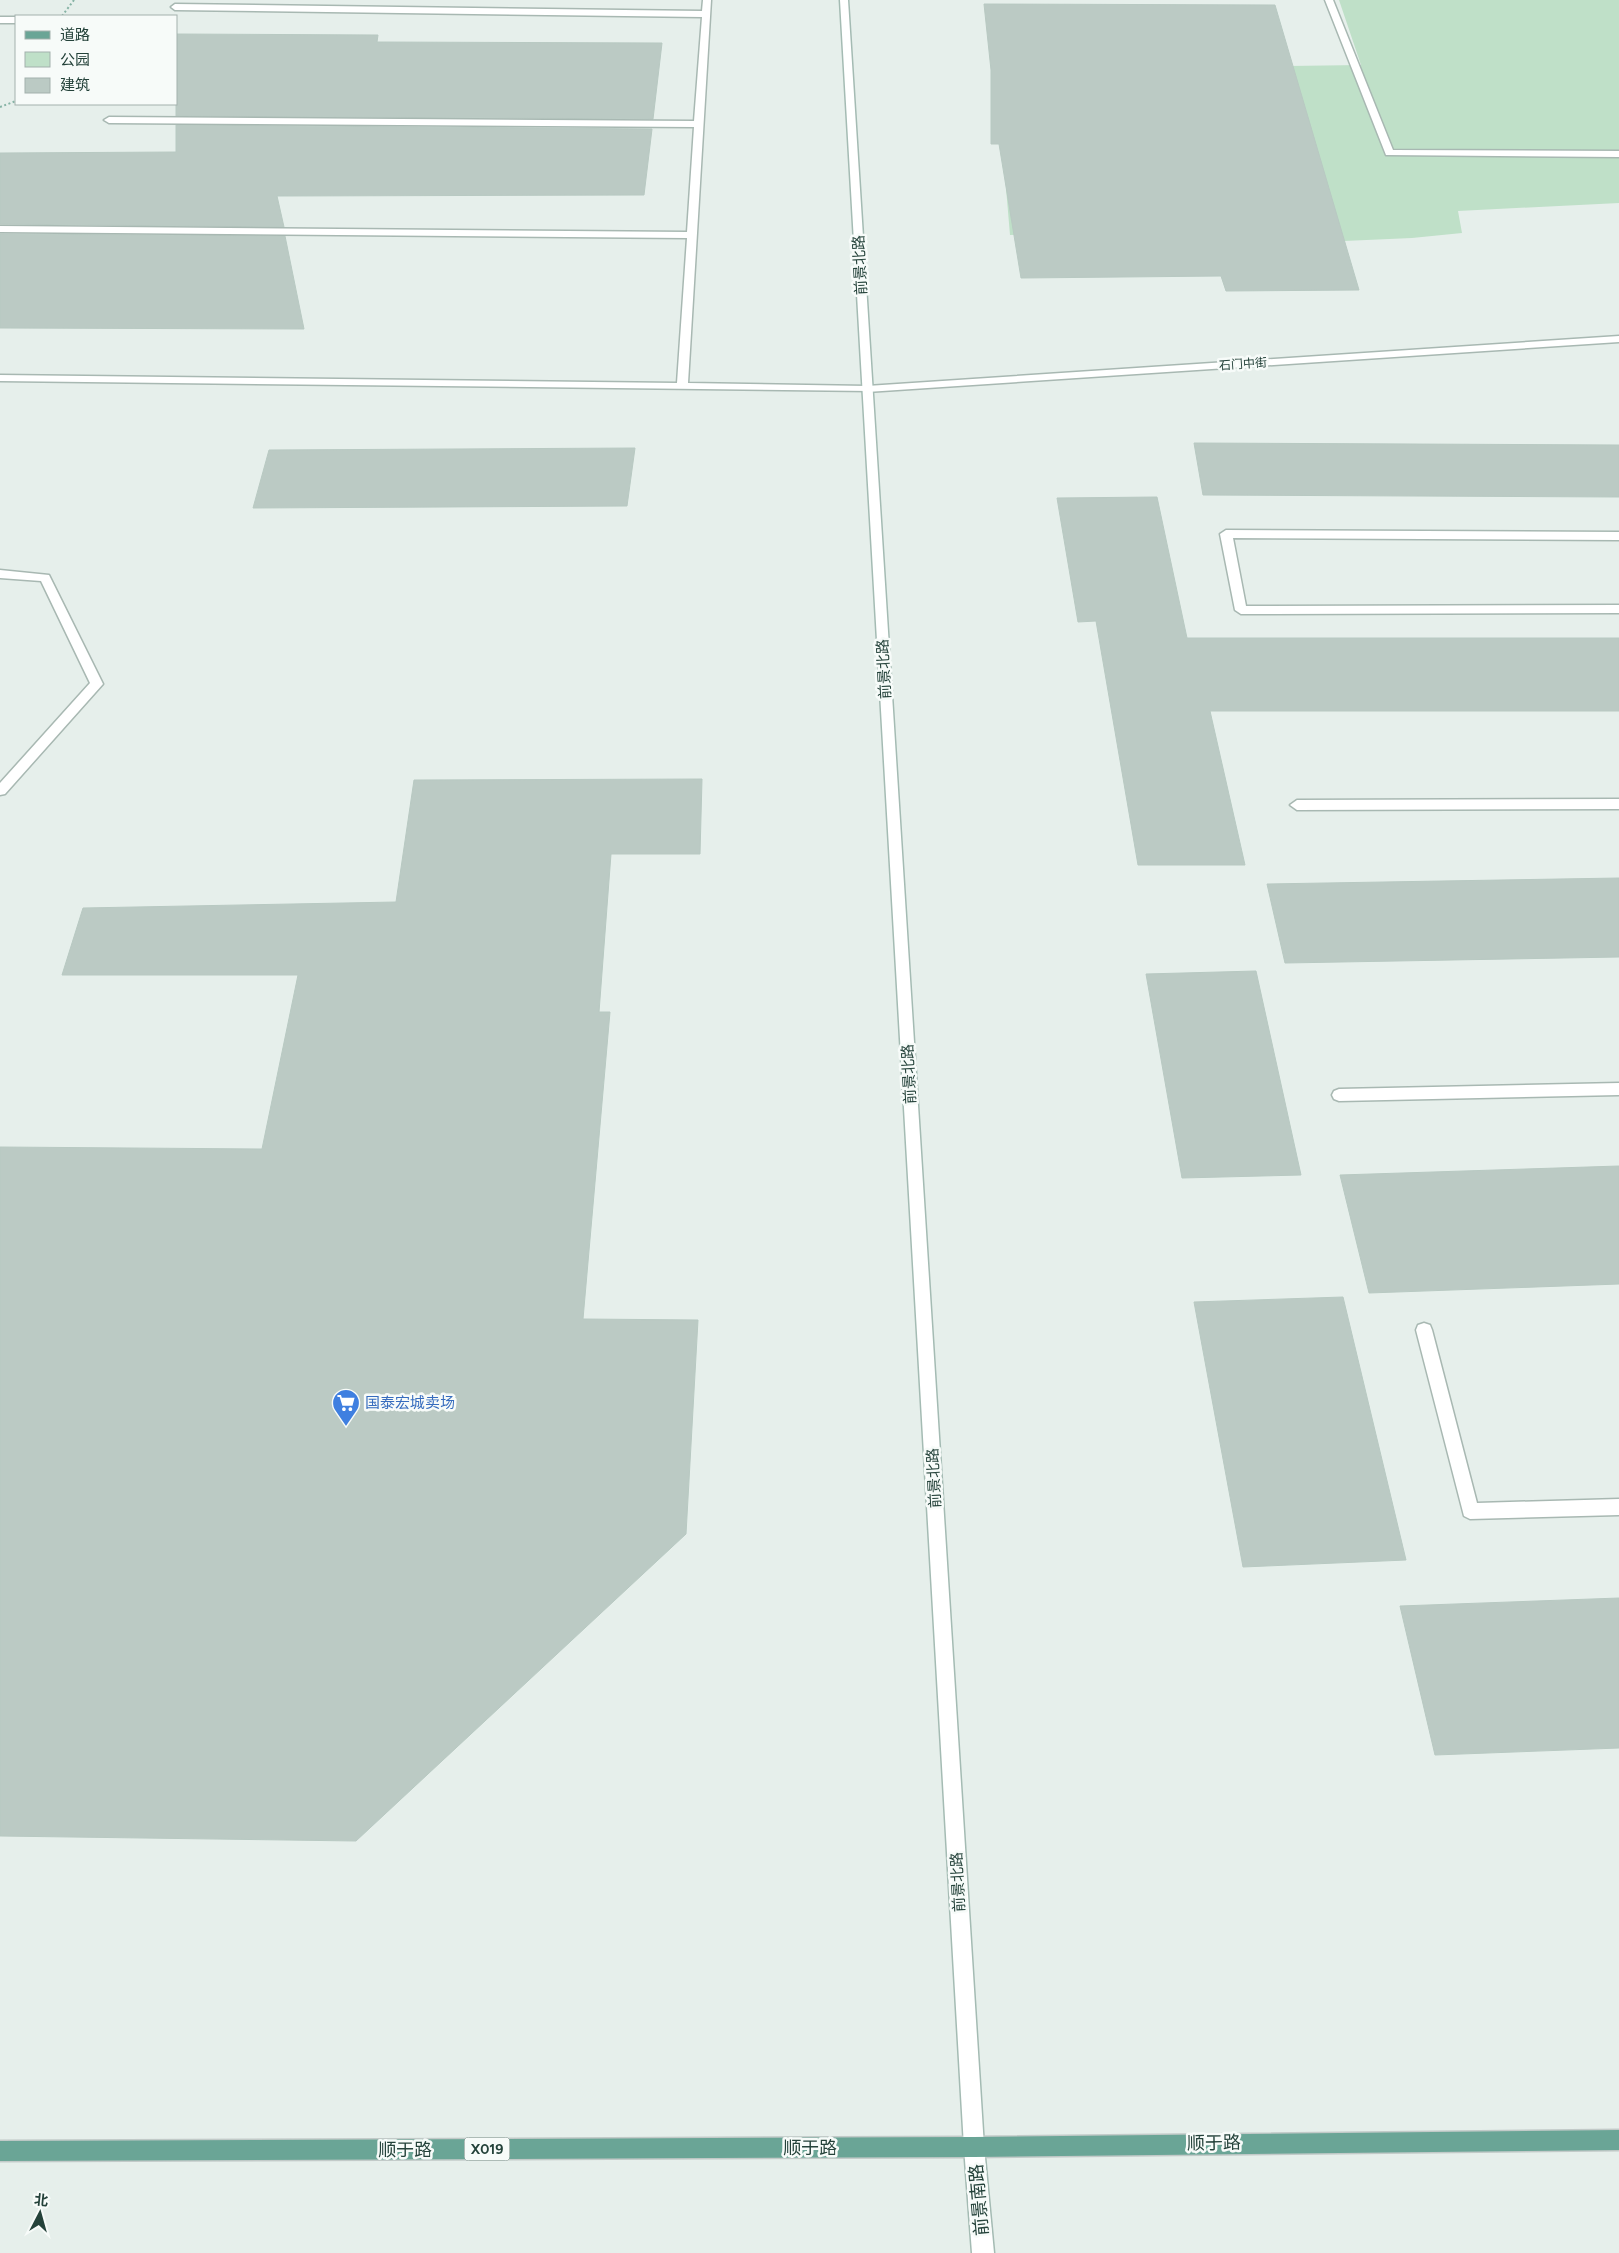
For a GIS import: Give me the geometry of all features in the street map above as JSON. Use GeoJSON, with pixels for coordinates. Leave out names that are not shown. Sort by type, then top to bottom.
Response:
{"type":"FeatureCollection","features":[{"type":"Feature","properties":{"kind":"main road","name":"顺于路"},"geometry":{"type":"LineString","coordinates":[[0,2151],[974,2147],[1619,2140]]}},
{"type":"Feature","properties":{"kind":"street"},"geometry":{"type":"LineString","coordinates":[[682,387],[707,0]]}},
{"type":"Feature","properties":{"kind":"street","name":"前景北路"},"geometry":{"type":"LineString","coordinates":[[844,0],[974,2147]]}},
{"type":"Feature","properties":{"kind":"street"},"geometry":{"type":"LineString","coordinates":[[1329,0],[1389,153],[1619,154]]}},
{"type":"Feature","properties":{"kind":"street"},"geometry":{"type":"LineString","coordinates":[[175,7],[706,14]]}},
{"type":"Feature","properties":{"kind":"street"},"geometry":{"type":"LineString","coordinates":[[0,20],[15,20]]}},
{"type":"Feature","properties":{"kind":"street"},"geometry":{"type":"LineString","coordinates":[[109,120],[699,124]]}},
{"type":"Feature","properties":{"kind":"street"},"geometry":{"type":"LineString","coordinates":[[0,229],[692,234]]}},
{"type":"Feature","properties":{"kind":"street","name":"石门中街"},"geometry":{"type":"LineString","coordinates":[[0,378],[867,389],[1619,339]]}},
{"type":"Feature","properties":{"kind":"street"},"geometry":{"type":"LineString","coordinates":[[1619,536],[1226,534],[1241,610],[1619,609]]}},
{"type":"Feature","properties":{"kind":"street"},"geometry":{"type":"LineString","coordinates":[[0,574],[45,578],[97,684],[0,791]]}},
{"type":"Feature","properties":{"kind":"street"},"geometry":{"type":"LineString","coordinates":[[1297,806],[1619,804]]}},
{"type":"Feature","properties":{"kind":"street"},"geometry":{"type":"LineString","coordinates":[[1339,1095],[1619,1089]]}},
{"type":"Feature","properties":{"kind":"street"},"geometry":{"type":"LineString","coordinates":[[1424,1330],[1470,1511],[1619,1507]]}},
{"type":"Feature","properties":{"kind":"street","name":"前景南路"},"geometry":{"type":"LineString","coordinates":[[974,2147],[983,2253]]}},
{"type":"Feature","properties":{"kind":"path"},"geometry":{"type":"LineString","coordinates":[[63,15],[74,0]]}},
{"type":"Feature","properties":{"kind":"path"},"geometry":{"type":"LineString","coordinates":[[0,107],[15,101]]}},
{"type":"Feature","properties":{"kind":"green space"},"geometry":{"type":"Polygon","coordinates":[[[1339,0],[1619,0],[1619,203],[1458,211],[1462,233],[1412,238],[1252,245],[1251,229],[1010,235],[996,70],[1361,65],[1339,0]]]}},
{"type":"Feature","properties":{"kind":"building"},"geometry":{"type":"Polygon","coordinates":[[[984,4],[1275,5],[1359,290],[1226,291],[1221,276],[1021,278],[999,144],[991,144],[991,70],[984,4]]]}},
{"type":"Feature","properties":{"kind":"building"},"geometry":{"type":"Polygon","coordinates":[[[178,34],[378,35],[377,42],[662,43],[653,119],[176,116],[176,105],[178,105],[178,34]]]}},
{"type":"Feature","properties":{"kind":"building"},"geometry":{"type":"Polygon","coordinates":[[[176,125],[652,129],[644,195],[277,196],[284,227],[0,224],[0,153],[176,152],[176,125]]]}},
{"type":"Feature","properties":{"kind":"building"},"geometry":{"type":"Polygon","coordinates":[[[0,234],[285,236],[304,329],[0,328],[0,234]]]}},
{"type":"Feature","properties":{"kind":"building"},"geometry":{"type":"Polygon","coordinates":[[[1194,443],[1619,445],[1619,497],[1203,495],[1194,443]]]}},
{"type":"Feature","properties":{"kind":"building"},"geometry":{"type":"Polygon","coordinates":[[[635,448],[627,506],[253,508],[269,450],[635,448]]]}},
{"type":"Feature","properties":{"kind":"building"},"geometry":{"type":"Polygon","coordinates":[[[1157,497],[1187,638],[1619,638],[1619,711],[1210,711],[1245,865],[1138,865],[1096,621],[1078,622],[1057,498],[1157,497]]]}},
{"type":"Feature","properties":{"kind":"building","name":"国泰宏城卖场"},"geometry":{"type":"Polygon","coordinates":[[[702,779],[700,854],[611,854],[599,1012],[610,1012],[583,1319],[698,1320],[686,1534],[356,1841],[0,1836],[0,1147],[262,1149],[298,975],[62,975],[83,908],[396,902],[414,780],[702,779]]]}},
{"type":"Feature","properties":{"kind":"building"},"geometry":{"type":"Polygon","coordinates":[[[1619,878],[1619,957],[1285,963],[1267,884],[1619,878]]]}},
{"type":"Feature","properties":{"kind":"building"},"geometry":{"type":"Polygon","coordinates":[[[1256,971],[1301,1175],[1182,1178],[1146,974],[1256,971]]]}},
{"type":"Feature","properties":{"kind":"building"},"geometry":{"type":"Polygon","coordinates":[[[1619,1166],[1619,1284],[1369,1293],[1340,1175],[1619,1166]]]}},
{"type":"Feature","properties":{"kind":"building"},"geometry":{"type":"Polygon","coordinates":[[[1343,1297],[1406,1560],[1243,1567],[1194,1302],[1343,1297]]]}},
{"type":"Feature","properties":{"kind":"building"},"geometry":{"type":"Polygon","coordinates":[[[1619,1598],[1619,1748],[1435,1755],[1400,1606],[1619,1598]]]}},
{"type":"Feature","properties":{"kind":"place","name":"国泰宏城卖场"},"geometry":{"type":"Point","coordinates":[346,1427]}}]}
